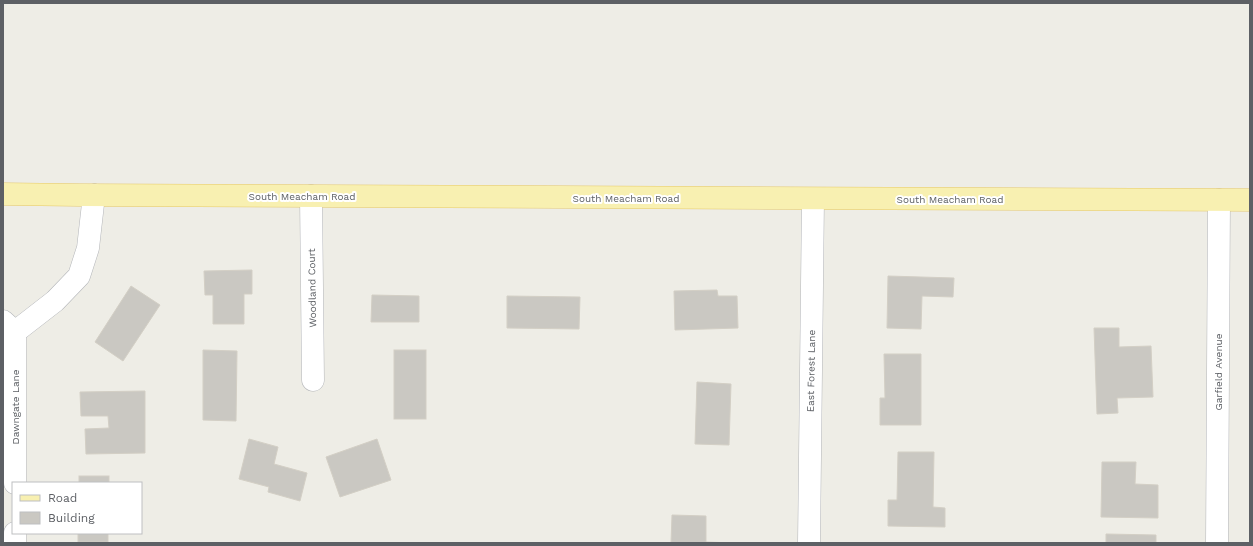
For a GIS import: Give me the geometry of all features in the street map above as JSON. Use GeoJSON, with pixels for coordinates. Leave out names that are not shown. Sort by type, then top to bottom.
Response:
{"type":"FeatureCollection","features":[{"type":"Feature","properties":{"kind":"main road","name":"South Meacham Road"},"geometry":{"type":"LineString","coordinates":[[3,194],[1250,200]]}},
{"type":"Feature","properties":{"kind":"street","name":"Dawngate Lane"},"geometry":{"type":"LineString","coordinates":[[15,482],[9,327],[56,301],[79,276],[88,248],[94,195]]}},
{"type":"Feature","properties":{"kind":"street","name":"Woodland Court"},"geometry":{"type":"LineString","coordinates":[[311,196],[313,380]]}},
{"type":"Feature","properties":{"kind":"street","name":"East Forest Lane"},"geometry":{"type":"LineString","coordinates":[[809,543],[813,199]]}},
{"type":"Feature","properties":{"kind":"street","name":"Garfield Avenue"},"geometry":{"type":"LineString","coordinates":[[1217,543],[1219,200]]}},
{"type":"Feature","properties":{"kind":"building"},"geometry":{"type":"Polygon","coordinates":[[[252,270],[252,294],[244,294],[244,324],[213,324],[213,295],[205,295],[204,271],[252,270]]]}},
{"type":"Feature","properties":{"kind":"building"},"geometry":{"type":"Polygon","coordinates":[[[888,276],[954,278],[953,297],[922,296],[921,329],[887,328],[888,276]]]}},
{"type":"Feature","properties":{"kind":"building"},"geometry":{"type":"Polygon","coordinates":[[[131,286],[160,305],[123,361],[95,342],[131,286]]]}},
{"type":"Feature","properties":{"kind":"building"},"geometry":{"type":"Polygon","coordinates":[[[717,290],[718,296],[737,296],[738,328],[675,330],[674,291],[717,290]]]}},
{"type":"Feature","properties":{"kind":"building"},"geometry":{"type":"Polygon","coordinates":[[[372,295],[419,296],[419,322],[371,322],[372,295]]]}},
{"type":"Feature","properties":{"kind":"building"},"geometry":{"type":"Polygon","coordinates":[[[507,296],[580,297],[579,329],[507,328],[507,296]]]}},
{"type":"Feature","properties":{"kind":"building"},"geometry":{"type":"Polygon","coordinates":[[[1094,328],[1119,328],[1119,347],[1151,346],[1153,397],[1117,398],[1118,413],[1097,414],[1094,328]]]}},
{"type":"Feature","properties":{"kind":"building"},"geometry":{"type":"Polygon","coordinates":[[[203,350],[237,351],[236,421],[203,420],[203,350]]]}},
{"type":"Feature","properties":{"kind":"building"},"geometry":{"type":"Polygon","coordinates":[[[394,350],[426,350],[426,419],[394,419],[394,350]]]}},
{"type":"Feature","properties":{"kind":"building"},"geometry":{"type":"Polygon","coordinates":[[[884,354],[921,354],[921,425],[880,425],[880,398],[885,398],[884,354]]]}},
{"type":"Feature","properties":{"kind":"building"},"geometry":{"type":"Polygon","coordinates":[[[697,382],[731,384],[729,445],[695,444],[697,382]]]}},
{"type":"Feature","properties":{"kind":"building"},"geometry":{"type":"Polygon","coordinates":[[[145,391],[145,453],[86,454],[85,429],[109,428],[108,416],[81,416],[80,392],[145,391]]]}},
{"type":"Feature","properties":{"kind":"building"},"geometry":{"type":"Polygon","coordinates":[[[249,439],[278,447],[274,464],[307,473],[300,501],[268,492],[269,487],[239,479],[249,439]]]}},
{"type":"Feature","properties":{"kind":"building"},"geometry":{"type":"Polygon","coordinates":[[[377,439],[391,480],[340,497],[326,457],[377,439]]]}},
{"type":"Feature","properties":{"kind":"building"},"geometry":{"type":"Polygon","coordinates":[[[898,452],[934,452],[933,507],[945,508],[945,527],[888,526],[888,500],[897,500],[898,452]]]}},
{"type":"Feature","properties":{"kind":"building"},"geometry":{"type":"Polygon","coordinates":[[[1102,462],[1136,462],[1135,484],[1158,485],[1158,518],[1101,517],[1102,462]]]}},
{"type":"Feature","properties":{"kind":"building"},"geometry":{"type":"Polygon","coordinates":[[[79,476],[109,476],[109,482],[79,482],[79,476]]]}},
{"type":"Feature","properties":{"kind":"building"},"geometry":{"type":"Polygon","coordinates":[[[672,515],[706,516],[706,542],[735,543],[671,543],[672,515]]]}},
{"type":"Feature","properties":{"kind":"building"},"geometry":{"type":"Polygon","coordinates":[[[78,534],[108,534],[108,542],[78,542],[78,534]]]}},
{"type":"Feature","properties":{"kind":"building"},"geometry":{"type":"Polygon","coordinates":[[[1106,534],[1156,535],[1156,543],[1106,543],[1106,534]]]}}]}
